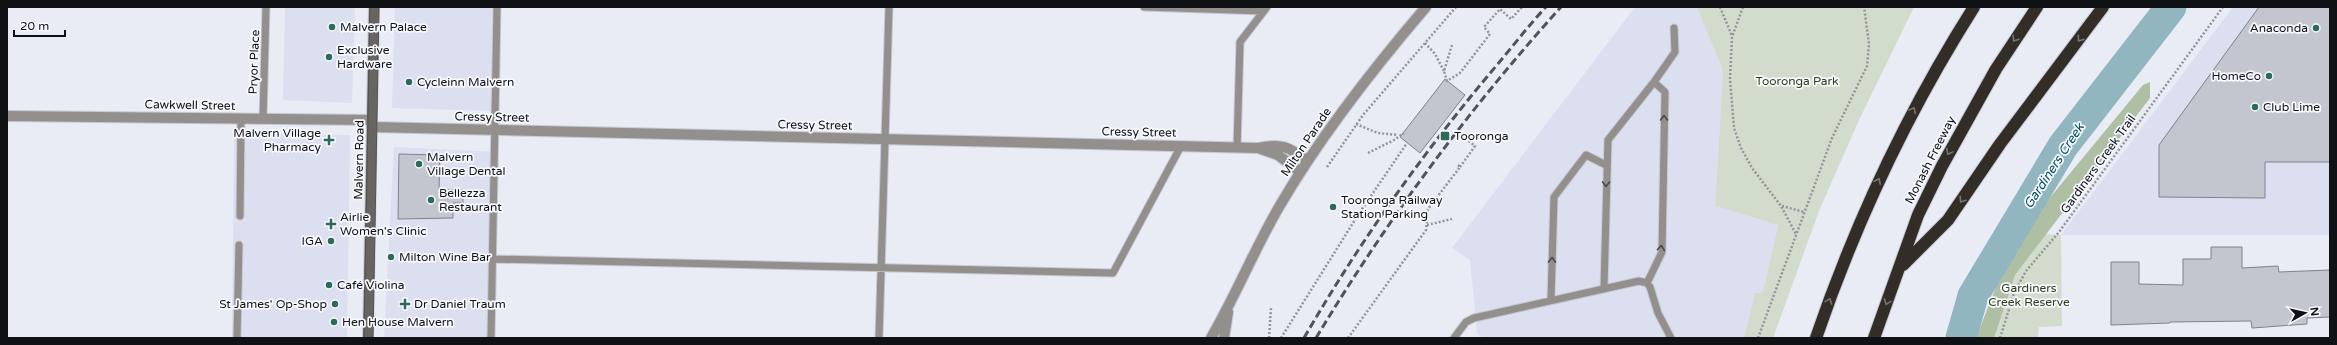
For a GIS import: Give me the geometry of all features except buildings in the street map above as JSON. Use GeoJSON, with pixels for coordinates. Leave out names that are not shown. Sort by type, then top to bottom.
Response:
{"type":"FeatureCollection","features":[{"type":"Feature","properties":{"kind":"highway"},"geometry":{"type":"LineString","coordinates":[[1816,338],[1848,250],[1895,145],[1937,67],[1974,7]]}},
{"type":"Feature","properties":{"kind":"highway","name":"Monash Freeway"},"geometry":{"type":"LineString","coordinates":[[1874,338],[1918,215],[1942,166],[1993,75],[2037,7]]}},
{"type":"Feature","properties":{"kind":"highway"},"geometry":{"type":"LineString","coordinates":[[1900,267],[1948,220],[2000,144],[2103,7]]}},
{"type":"Feature","properties":{"kind":"main road","name":"Malvern Road"},"geometry":{"type":"LineString","coordinates":[[368,338],[374,7]]}},
{"type":"Feature","properties":{"kind":"street","name":"Milton Parade"},"geometry":{"type":"LineString","coordinates":[[1211,338],[1229,306],[1257,245],[1300,172],[1348,104],[1426,7]]}},
{"type":"Feature","properties":{"kind":"street","name":"Cawkwell Street"},"geometry":{"type":"LineString","coordinates":[[7,116],[241,118],[372,124]]}},
{"type":"Feature","properties":{"kind":"street","name":"Cressy Street"},"geometry":{"type":"LineString","coordinates":[[372,124],[496,130],[1237,148],[1258,148],[1275,145],[1284,146],[1308,161]]}},
{"type":"Feature","properties":{"kind":"street","name":"Cressy Street"},"geometry":{"type":"LineString","coordinates":[[1258,148],[1278,156],[1300,172]]}},
{"type":"Feature","properties":{"kind":"street","name":"Milton Parade"},"geometry":{"type":"LineString","coordinates":[[1224,338],[1229,306]]}},
{"type":"Feature","properties":{"kind":"lane","name":"Pryor Place"},"geometry":{"type":"LineString","coordinates":[[263,119],[266,7]]}},
{"type":"Feature","properties":{"kind":"lane"},"geometry":{"type":"LineString","coordinates":[[491,338],[496,130],[497,7]]}},
{"type":"Feature","properties":{"kind":"lane"},"geometry":{"type":"LineString","coordinates":[[879,338],[889,7]]}},
{"type":"Feature","properties":{"kind":"lane"},"geometry":{"type":"LineString","coordinates":[[1144,7],[1266,9]]}},
{"type":"Feature","properties":{"kind":"lane"},"geometry":{"type":"LineString","coordinates":[[1237,148],[1240,42],[1266,9]]}},
{"type":"Feature","properties":{"kind":"lane"},"geometry":{"type":"LineString","coordinates":[[1604,288],[1606,165],[1608,140],[1654,82],[1675,52],[1674,28]]}},
{"type":"Feature","properties":{"kind":"lane"},"geometry":{"type":"LineString","coordinates":[[1647,284],[1662,252],[1664,92],[1654,82]]}},
{"type":"Feature","properties":{"kind":"lane"},"geometry":{"type":"LineString","coordinates":[[240,216],[241,118]]}},
{"type":"Feature","properties":{"kind":"lane"},"geometry":{"type":"LineString","coordinates":[[493,259],[880,269],[1113,273],[1182,146]]}},
{"type":"Feature","properties":{"kind":"lane"},"geometry":{"type":"LineString","coordinates":[[1551,299],[1554,197],[1586,155],[1606,165]]}},
{"type":"Feature","properties":{"kind":"lane"},"geometry":{"type":"LineString","coordinates":[[237,338],[239,245]]}},
{"type":"Feature","properties":{"kind":"lane"},"geometry":{"type":"LineString","coordinates":[[1454,338],[1466,322],[1474,318],[1551,299],[1627,282],[1639,281],[1647,284],[1671,338]]}},
{"type":"Feature","properties":{"kind":"path"},"geometry":{"type":"LineString","coordinates":[[1327,167],[1356,124],[1456,7]]}},
{"type":"Feature","properties":{"kind":"path"},"geometry":{"type":"LineString","coordinates":[[1425,43],[1435,54],[1444,71],[1447,82],[1460,73],[1490,34],[1484,27],[1500,9],[1511,19],[1522,7]]}},
{"type":"Feature","properties":{"kind":"path"},"geometry":{"type":"LineString","coordinates":[[1720,7],[1732,37]]}},
{"type":"Feature","properties":{"kind":"path"},"geometry":{"type":"LineString","coordinates":[[1743,7],[1732,37],[1730,79],[1734,128],[1740,148],[1752,168],[1781,206],[1796,234]]}},
{"type":"Feature","properties":{"kind":"path"},"geometry":{"type":"LineString","coordinates":[[1758,338],[1832,138],[1867,66],[1869,44],[1864,7]]}},
{"type":"Feature","properties":{"kind":"path","name":"Gardiners Creek Trail"},"geometry":{"type":"LineString","coordinates":[[2000,338],[2014,293],[2026,271],[2064,226],[2223,7]]}},
{"type":"Feature","properties":{"kind":"path"},"geometry":{"type":"LineString","coordinates":[[1444,71],[1452,45]]}},
{"type":"Feature","properties":{"kind":"path"},"geometry":{"type":"LineString","coordinates":[[1356,124],[1378,133],[1398,135]]}},
{"type":"Feature","properties":{"kind":"path"},"geometry":{"type":"LineString","coordinates":[[1368,153],[1394,140],[1398,135],[1404,132]]}},
{"type":"Feature","properties":{"kind":"path"},"geometry":{"type":"LineString","coordinates":[[1428,226],[1426,215],[1428,209],[1459,166],[1476,146],[1460,134]]}},
{"type":"Feature","properties":{"kind":"path"},"geometry":{"type":"LineString","coordinates":[[1281,338],[1358,215],[1407,143]]}},
{"type":"Feature","properties":{"kind":"path"},"geometry":{"type":"LineString","coordinates":[[1781,206],[1804,212]]}},
{"type":"Feature","properties":{"kind":"path"},"geometry":{"type":"LineString","coordinates":[[1348,338],[1428,226],[1452,219]]}},
{"type":"Feature","properties":{"kind":"path"},"geometry":{"type":"LineString","coordinates":[[1269,338],[1271,308]]}},
{"type":"Feature","properties":{"kind":"shaded area"},"geometry":{"type":"Polygon","coordinates":[[[285,7],[355,7],[352,103],[283,100],[285,7]]]}},
{"type":"Feature","properties":{"kind":"shaded area"},"geometry":{"type":"Polygon","coordinates":[[[395,7],[495,7],[492,111],[392,108],[395,7]]]}},
{"type":"Feature","properties":{"kind":"shaded area"},"geometry":{"type":"Polygon","coordinates":[[[1635,7],[1697,7],[1723,71],[1715,206],[1778,225],[1763,292],[1755,293],[1744,338],[1483,338],[1477,333],[1470,260],[1452,248],[1635,7]]]}},
{"type":"Feature","properties":{"kind":"shaded area"},"geometry":{"type":"Polygon","coordinates":[[[2233,7],[2330,7],[2330,235],[2061,235],[2233,7]]]}},
{"type":"Feature","properties":{"kind":"shaded area"},"geometry":{"type":"Polygon","coordinates":[[[234,134],[350,135],[347,338],[232,338],[234,134]]]}},
{"type":"Feature","properties":{"kind":"shaded area"},"geometry":{"type":"Polygon","coordinates":[[[394,147],[497,152],[488,338],[384,338],[394,147]]]}},
{"type":"Feature","properties":{"kind":"green space","name":"Tooronga Park"},"geometry":{"type":"Polygon","coordinates":[[[1697,7],[1914,7],[1859,120],[1819,211],[1773,338],[1744,338],[1755,293],[1763,292],[1778,225],[1715,206],[1723,71],[1697,7]]]}},
{"type":"Feature","properties":{"kind":"green space"},"geometry":{"type":"Polygon","coordinates":[[[2150,82],[2150,98],[2015,275],[1994,338],[1976,338],[2004,267],[2048,200],[2143,85],[2150,82]]]}},
{"type":"Feature","properties":{"kind":"green space","name":"Gardiners Creek Reserve"},"geometry":{"type":"Polygon","coordinates":[[[2026,233],[2061,235],[2062,326],[2039,327],[2038,338],[1976,338],[2004,267],[2026,233]]]}},
{"type":"Feature","properties":{"kind":"waterway","name":"Gardiners Creek"},"geometry":{"type":"LineString","coordinates":[[1961,338],[1973,296],[2063,146],[2171,7]]}},
{"type":"Feature","properties":{"kind":"tram line"},"geometry":{"type":"LineString","coordinates":[[364,338],[370,7]]}},
{"type":"Feature","properties":{"kind":"tram line"},"geometry":{"type":"LineString","coordinates":[[373,338],[379,7]]}},
{"type":"Feature","properties":{"kind":"railway"},"geometry":{"type":"LineString","coordinates":[[1304,338],[1325,302],[1394,197],[1470,97],[1546,7]]}},
{"type":"Feature","properties":{"kind":"railway"},"geometry":{"type":"LineString","coordinates":[[1316,338],[1371,251],[1430,167],[1493,86],[1561,7]]}},
{"type":"Feature","properties":{"kind":"place","name":"Malvern Palace"},"geometry":{"type":"Point","coordinates":[332,27]}},
{"type":"Feature","properties":{"kind":"place","name":"Anaconda"},"geometry":{"type":"Point","coordinates":[2316,28]}},
{"type":"Feature","properties":{"kind":"place","name":"Exclusive Hardware"},"geometry":{"type":"Point","coordinates":[329,57]}},
{"type":"Feature","properties":{"kind":"place","name":"HomeCo"},"geometry":{"type":"Point","coordinates":[2269,76]}},
{"type":"Feature","properties":{"kind":"place","name":"Cycleinn Malvern"},"geometry":{"type":"Point","coordinates":[409,82]}},
{"type":"Feature","properties":{"kind":"place","name":"Club Lime"},"geometry":{"type":"Point","coordinates":[2255,107]}},
{"type":"Feature","properties":{"kind":"place","name":"Tooronga"},"geometry":{"type":"Point","coordinates":[1445,136]}},
{"type":"Feature","properties":{"kind":"place","name":"Malvern Village Pharmacy"},"geometry":{"type":"Point","coordinates":[329,140]}},
{"type":"Feature","properties":{"kind":"place","name":"Malvern Village Dental"},"geometry":{"type":"Point","coordinates":[419,164]}},
{"type":"Feature","properties":{"kind":"place","name":"Bellezza Restaurant"},"geometry":{"type":"Point","coordinates":[431,200]}},
{"type":"Feature","properties":{"kind":"place","name":"Tooronga Railway Station Parking"},"geometry":{"type":"Point","coordinates":[1333,207]}},
{"type":"Feature","properties":{"kind":"place","name":"Airlie Women's Clinic"},"geometry":{"type":"Point","coordinates":[331,224]}},
{"type":"Feature","properties":{"kind":"place","name":"IGA"},"geometry":{"type":"Point","coordinates":[331,241]}},
{"type":"Feature","properties":{"kind":"place","name":"Milton Wine Bar"},"geometry":{"type":"Point","coordinates":[391,257]}},
{"type":"Feature","properties":{"kind":"place","name":"Café Violina"},"geometry":{"type":"Point","coordinates":[329,285]}},
{"type":"Feature","properties":{"kind":"place","name":"St James' Op-Shop"},"geometry":{"type":"Point","coordinates":[335,304]}},
{"type":"Feature","properties":{"kind":"place","name":"Dr Daniel Traum"},"geometry":{"type":"Point","coordinates":[405,304]}},
{"type":"Feature","properties":{"kind":"place","name":"Hen House Malvern"},"geometry":{"type":"Point","coordinates":[334,322]}}]}
